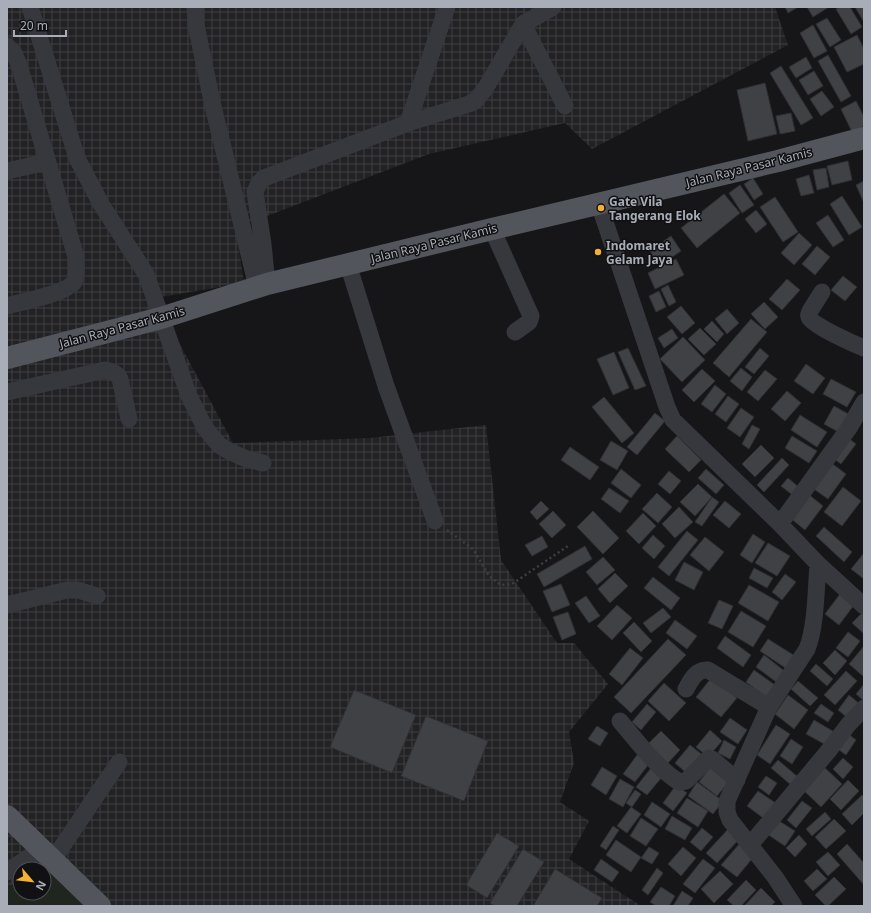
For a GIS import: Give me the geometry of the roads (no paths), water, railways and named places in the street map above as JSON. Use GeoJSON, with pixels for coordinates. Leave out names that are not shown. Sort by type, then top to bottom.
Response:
{"type":"FeatureCollection","features":[{"type":"Feature","properties":{"kind":"main road","name":"Jalan Raya Pasar Kamis"},"geometry":{"type":"LineString","coordinates":[[7,358],[161,318],[262,286],[492,229],[778,161],[864,138]]}},
{"type":"Feature","properties":{"kind":"main road"},"geometry":{"type":"LineString","coordinates":[[7,816],[47,854],[96,905]]}},
{"type":"Feature","properties":{"kind":"street"},"geometry":{"type":"LineString","coordinates":[[30,7],[77,158],[101,204],[146,274],[189,396],[205,428],[219,445],[227,450],[244,458],[263,463]]}},
{"type":"Feature","properties":{"kind":"street"},"geometry":{"type":"LineString","coordinates":[[195,7],[196,25],[213,106],[262,286]]}},
{"type":"Feature","properties":{"kind":"street"},"geometry":{"type":"LineString","coordinates":[[408,124],[447,7]]}},
{"type":"Feature","properties":{"kind":"street"},"geometry":{"type":"LineString","coordinates":[[262,286],[263,244],[255,192],[258,183],[264,178],[408,124],[469,104],[476,100],[485,89],[523,24],[553,7]]}},
{"type":"Feature","properties":{"kind":"street"},"geometry":{"type":"LineString","coordinates":[[523,24],[565,106]]}},
{"type":"Feature","properties":{"kind":"street"},"geometry":{"type":"LineString","coordinates":[[7,46],[14,53],[18,65],[76,257],[76,278],[70,286],[54,293],[7,306]]}},
{"type":"Feature","properties":{"kind":"street"},"geometry":{"type":"LineString","coordinates":[[7,171],[47,162]]}},
{"type":"Feature","properties":{"kind":"street"},"geometry":{"type":"LineString","coordinates":[[600,204],[670,414],[679,426],[780,524],[818,564],[864,606]]}},
{"type":"Feature","properties":{"kind":"street"},"geometry":{"type":"LineString","coordinates":[[492,229],[532,316],[529,322],[515,332]]}},
{"type":"Feature","properties":{"kind":"street"},"geometry":{"type":"LineString","coordinates":[[348,264],[386,386],[435,521]]}},
{"type":"Feature","properties":{"kind":"street"},"geometry":{"type":"LineString","coordinates":[[822,292],[810,311],[810,319],[842,338],[864,348]]}},
{"type":"Feature","properties":{"kind":"street"},"geometry":{"type":"LineString","coordinates":[[7,392],[109,370],[118,375],[120,379],[129,419]]}},
{"type":"Feature","properties":{"kind":"street"},"geometry":{"type":"LineString","coordinates":[[780,524],[849,428],[864,402]]}},
{"type":"Feature","properties":{"kind":"street"},"geometry":{"type":"LineString","coordinates":[[794,906],[775,877],[730,820],[727,812],[727,801],[769,707],[809,644],[813,626],[818,564]]}},
{"type":"Feature","properties":{"kind":"street"},"geometry":{"type":"LineString","coordinates":[[7,605],[67,590],[78,590],[97,596]]}},
{"type":"Feature","properties":{"kind":"street"},"geometry":{"type":"LineString","coordinates":[[686,690],[691,680],[699,672],[708,670],[769,707]]}},
{"type":"Feature","properties":{"kind":"street"},"geometry":{"type":"LineString","coordinates":[[750,845],[830,749],[848,725],[864,708]]}},
{"type":"Feature","properties":{"kind":"street"},"geometry":{"type":"LineString","coordinates":[[620,722],[671,777],[679,782],[686,781],[709,758],[737,780]]}},
{"type":"Feature","properties":{"kind":"street"},"geometry":{"type":"LineString","coordinates":[[7,872],[47,854],[119,762]]}},
{"type":"Feature","properties":{"kind":"place","name":"Gate Vila Tangerang Elok"},"geometry":{"type":"Point","coordinates":[601,208]}},
{"type":"Feature","properties":{"kind":"place","name":"Indomaret Gelam Jaya"},"geometry":{"type":"Point","coordinates":[598,252]}}]}
